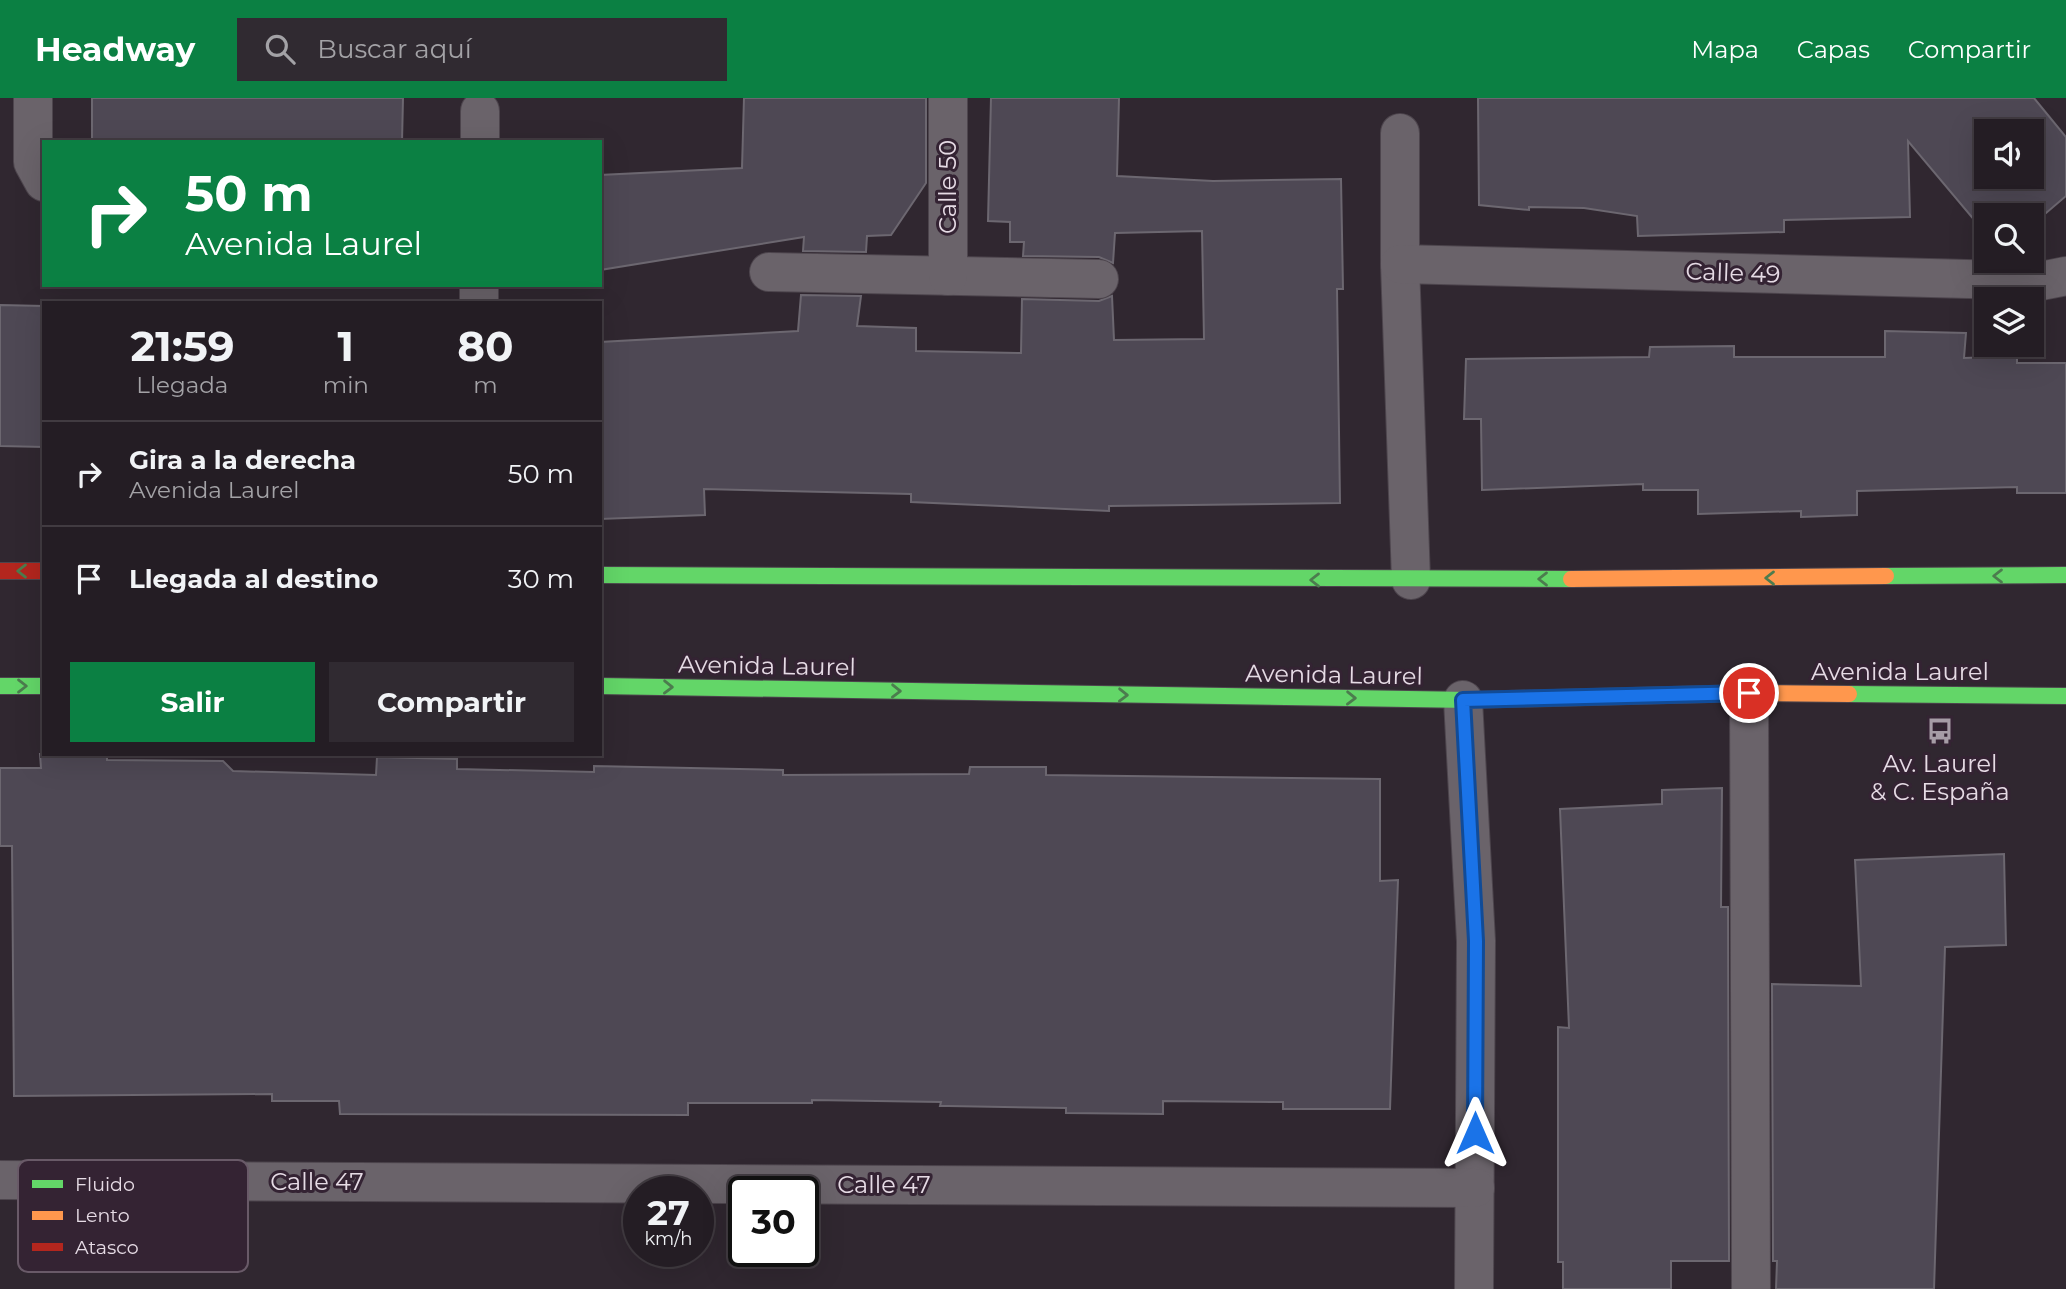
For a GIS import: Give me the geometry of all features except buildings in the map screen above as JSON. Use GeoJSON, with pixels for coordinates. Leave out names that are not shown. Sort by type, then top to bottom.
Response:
{"type":"FeatureCollection","features":[{"type":"Feature","properties":{"kind":"street"},"geometry":{"type":"LineString","coordinates":[[33,98],[33,162],[42,178]]}},
{"type":"Feature","properties":{"kind":"street","name":"Calle 50"},"geometry":{"type":"LineString","coordinates":[[948,98],[948,276]]}},
{"type":"Feature","properties":{"kind":"street"},"geometry":{"type":"LineString","coordinates":[[1400,133],[1400,264],[1411,580]]}},
{"type":"Feature","properties":{"kind":"street","name":"Calle 49"},"geometry":{"type":"LineString","coordinates":[[1400,264],[2041,281],[2066,276]]}},
{"type":"Feature","properties":{"kind":"street"},"geometry":{"type":"LineString","coordinates":[[769,272],[1099,279]]}},
{"type":"Feature","properties":{"kind":"street"},"geometry":{"type":"LineString","coordinates":[[0,571],[42,571]]}},
{"type":"Feature","properties":{"kind":"street"},"geometry":{"type":"LineString","coordinates":[[602,575],[1411,580],[2066,575]]}},
{"type":"Feature","properties":{"kind":"street"},"geometry":{"type":"LineString","coordinates":[[0,686],[42,686]]}},
{"type":"Feature","properties":{"kind":"street","name":"Avenida Laurel"},"geometry":{"type":"LineString","coordinates":[[602,686],[1463,700],[1749,693],[2066,696]]}},
{"type":"Feature","properties":{"kind":"street"},"geometry":{"type":"LineString","coordinates":[[1749,693],[1751,1289]]}},
{"type":"Feature","properties":{"kind":"street"},"geometry":{"type":"LineString","coordinates":[[1463,700],[1476,941],[1474,1289]]}},
{"type":"Feature","properties":{"kind":"street","name":"Calle 47"},"geometry":{"type":"LineString","coordinates":[[0,1180],[18,1180]]}},
{"type":"Feature","properties":{"kind":"street","name":"Calle 47"},"geometry":{"type":"LineString","coordinates":[[248,1181],[1475,1188]]}},
{"type":"Feature","properties":{"kind":"traffic: fast"},"geometry":{"type":"LineString","coordinates":[[602,575],[1571,579]]}},
{"type":"Feature","properties":{"kind":"traffic: fast"},"geometry":{"type":"LineString","coordinates":[[1886,576],[2066,575]]}},
{"type":"Feature","properties":{"kind":"traffic: fast"},"geometry":{"type":"LineString","coordinates":[[0,686],[42,686]]}},
{"type":"Feature","properties":{"kind":"traffic: fast"},"geometry":{"type":"LineString","coordinates":[[602,686],[1470,700]]}},
{"type":"Feature","properties":{"kind":"traffic: fast"},"geometry":{"type":"LineString","coordinates":[[1849,694],[2066,696]]}},
{"type":"Feature","properties":{"kind":"traffic: slow"},"geometry":{"type":"LineString","coordinates":[[1571,579],[1886,576]]}},
{"type":"Feature","properties":{"kind":"traffic: slow"},"geometry":{"type":"LineString","coordinates":[[1470,700],[1749,693],[1849,694]]}},
{"type":"Feature","properties":{"kind":"traffic: jam"},"geometry":{"type":"LineString","coordinates":[[0,571],[42,571]]}},
{"type":"Feature","properties":{"kind":"place","name":"Av. Laurel & C. España"},"geometry":{"type":"Point","coordinates":[1940,731]}},
{"type":"Feature","properties":{"kind":"route"},"geometry":{"type":"LineString","coordinates":[[1475,1133],[1476,941],[1463,700],[1749,693]]}}]}
